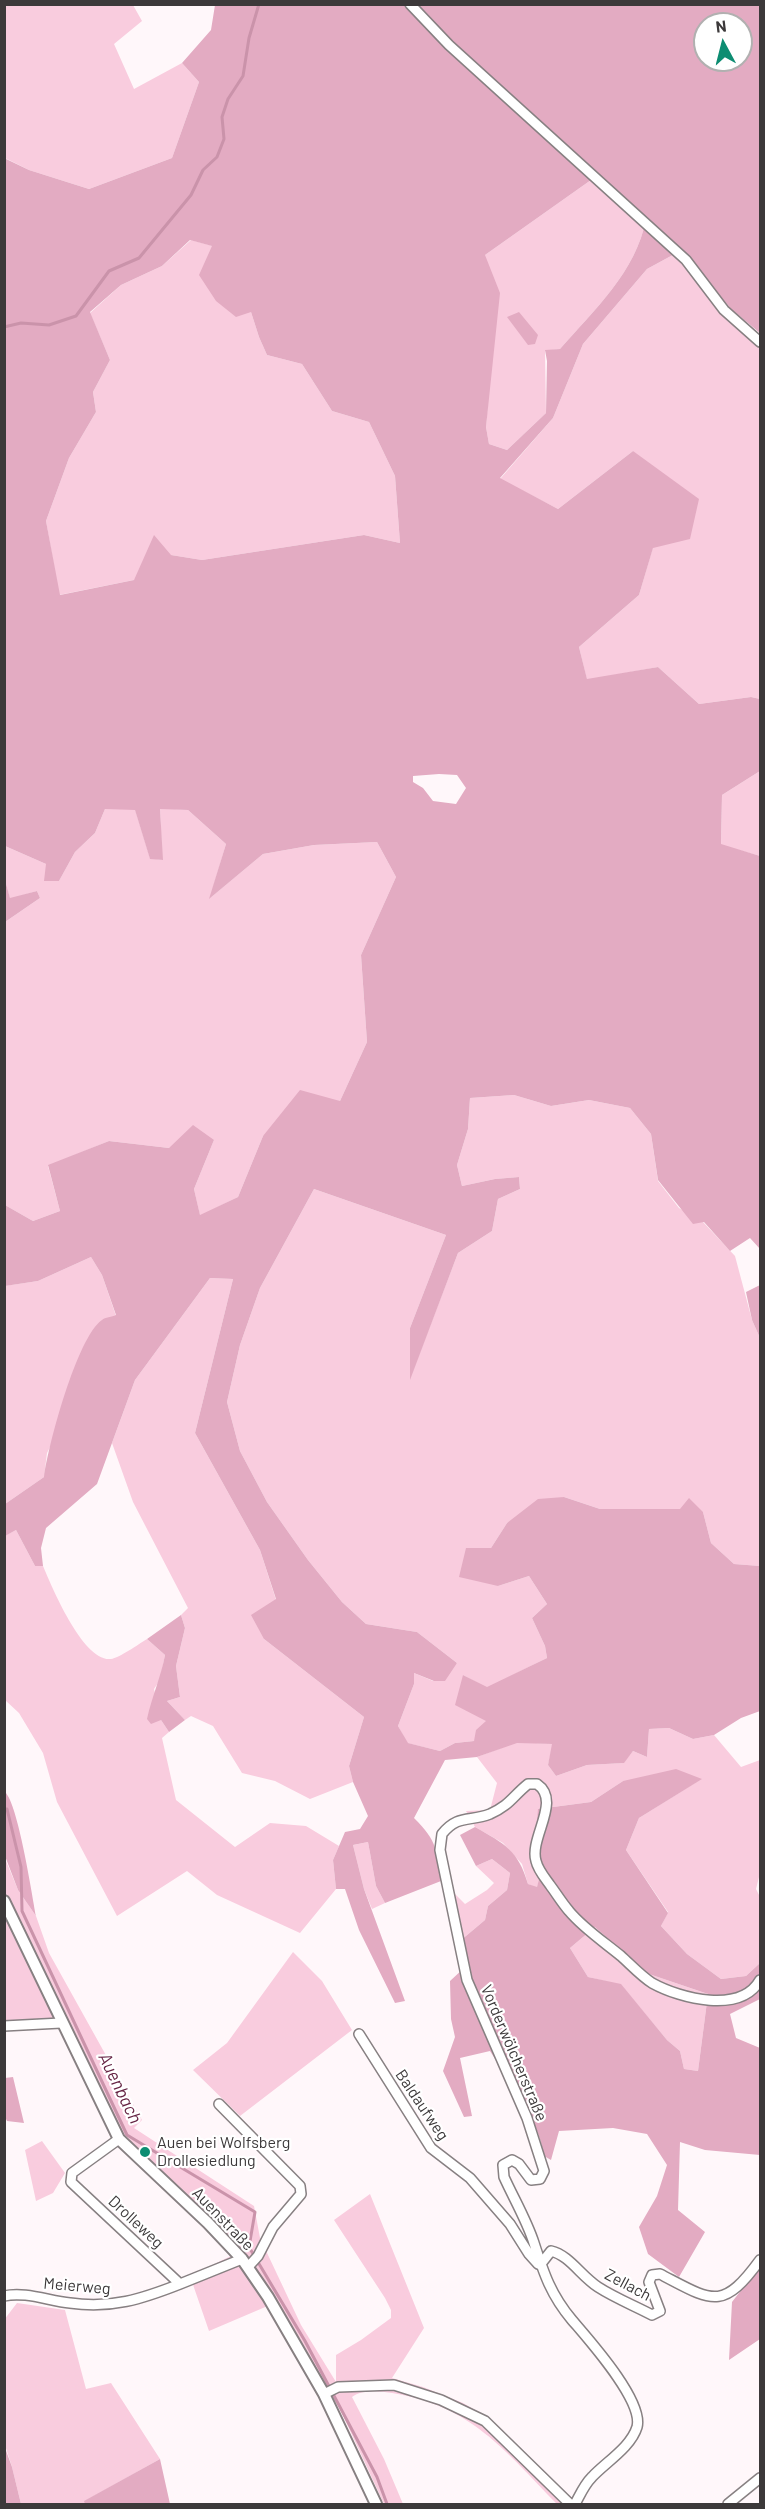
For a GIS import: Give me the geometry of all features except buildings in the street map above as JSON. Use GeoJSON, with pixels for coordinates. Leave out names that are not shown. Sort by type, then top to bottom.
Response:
{"type":"FeatureCollection","features":[{"type":"Feature","properties":{"kind":"street"},"geometry":{"type":"LineString","coordinates":[[410,4],[449,45],[686,260],[724,310],[760,342]]}},
{"type":"Feature","properties":{"kind":"street","name":"Vorderwölcherstraße"},"geometry":{"type":"LineString","coordinates":[[540,2265],[534,2242],[504,2177],[503,2165],[515,2160],[527,2177],[535,2181],[540,2179],[544,2171],[526,2118],[467,1980],[440,1850],[442,1834],[458,1820],[490,1814],[512,1802],[528,1784],[537,1784],[544,1791],[547,1802],[535,1848],[535,1861],[570,1912],[647,1979],[663,1987],[693,1997],[723,2001],[748,1995],[755,1990],[760,1980]]}},
{"type":"Feature","properties":{"kind":"street","name":"Auenstraße"},"geometry":{"type":"LineString","coordinates":[[4,1901],[119,2139],[250,2261],[268,2297],[326,2393],[376,2505]]}},
{"type":"Feature","properties":{"kind":"street"},"geometry":{"type":"LineString","coordinates":[[4,2026],[61,2023]]}},
{"type":"Feature","properties":{"kind":"street","name":"Baldaufweg"},"geometry":{"type":"LineString","coordinates":[[359,2034],[431,2148],[470,2178],[510,2224],[529,2254],[540,2265]]}},
{"type":"Feature","properties":{"kind":"street"},"geometry":{"type":"LineString","coordinates":[[180,2284],[250,2261],[273,2227],[302,2194],[300,2186],[219,2104]]}},
{"type":"Feature","properties":{"kind":"street","name":"Drolleweg"},"geometry":{"type":"LineString","coordinates":[[119,2139],[72,2173],[71,2182],[180,2284]]}},
{"type":"Feature","properties":{"kind":"street","name":"Zellach"},"geometry":{"type":"LineString","coordinates":[[540,2265],[551,2251],[562,2253],[580,2274],[598,2287],[652,2315],[657,2314],[660,2306],[649,2282],[652,2275],[660,2274],[706,2296],[723,2297],[743,2283],[760,2260]]}},
{"type":"Feature","properties":{"kind":"street"},"geometry":{"type":"LineString","coordinates":[[540,2265],[561,2308],[602,2356],[629,2395],[637,2415],[638,2425],[630,2438],[590,2479],[575,2505]]}},
{"type":"Feature","properties":{"kind":"street","name":"Meierweg"},"geometry":{"type":"LineString","coordinates":[[4,2296],[18,2295],[72,2304],[121,2304],[180,2284]]}},
{"type":"Feature","properties":{"kind":"street"},"geometry":{"type":"LineString","coordinates":[[326,2393],[338,2387],[394,2385],[441,2400],[477,2416],[485,2421],[570,2505]]}},
{"type":"Feature","properties":{"kind":"street"},"geometry":{"type":"LineString","coordinates":[[728,2505],[760,2478]]}},
{"type":"Feature","properties":{"kind":"shaded area"},"geometry":{"type":"Polygon","coordinates":[[[4,5],[133,5],[142,21],[114,44],[134,89],[182,63],[199,82],[172,158],[89,189],[29,170],[5,158],[4,5]]]}},
{"type":"Feature","properties":{"kind":"shaded area"},"geometry":{"type":"Polygon","coordinates":[[[215,5],[760,5],[760,333],[731,309],[682,250],[647,269],[583,344],[553,418],[500,478],[558,509],[633,451],[699,499],[690,539],[653,548],[639,595],[579,647],[587,679],[658,667],[699,704],[751,697],[760,699],[760,771],[722,795],[721,844],[760,856],[760,1249],[750,1238],[730,1251],[704,1222],[693,1224],[658,1180],[651,1134],[630,1108],[589,1100],[551,1106],[514,1095],[470,1098],[468,1129],[457,1165],[462,1186],[519,1177],[520,1189],[498,1199],[492,1231],[458,1253],[410,1380],[410,1328],[446,1235],[314,1189],[260,1288],[240,1345],[227,1402],[240,1451],[267,1502],[308,1560],[342,1602],[366,1624],[417,1632],[457,1663],[445,1681],[434,1681],[414,1673],[414,1684],[398,1726],[408,1743],[440,1751],[455,1743],[474,1741],[476,1730],[486,1721],[455,1705],[463,1675],[487,1687],[547,1658],[545,1646],[532,1618],[547,1604],[529,1576],[498,1586],[459,1577],[466,1548],[491,1548],[507,1523],[538,1499],[564,1497],[600,1509],[680,1509],[689,1498],[703,1512],[711,1543],[734,1564],[760,1566],[760,1711],[741,1718],[714,1735],[693,1739],[669,1728],[649,1729],[647,1757],[633,1751],[624,1763],[587,1765],[556,1776],[548,1765],[552,1744],[517,1743],[477,1757],[445,1760],[414,1818],[428,1833],[435,1846],[441,1881],[385,1903],[376,1886],[368,1842],[353,1845],[364,1889],[405,2001],[395,2003],[359,1930],[345,1889],[336,1889],[333,1860],[345,1832],[360,1829],[368,1816],[353,1782],[349,1766],[364,1717],[264,1639],[251,1615],[276,1599],[260,1550],[195,1433],[233,1279],[210,1278],[135,1380],[97,1484],[46,1528],[41,1548],[43,1566],[35,1566],[16,1530],[5,1536],[5,1504],[44,1477],[65,1393],[83,1347],[92,1330],[102,1320],[116,1315],[102,1275],[91,1257],[38,1281],[5,1286],[5,1205],[33,1221],[60,1211],[48,1165],[109,1141],[169,1148],[193,1125],[214,1140],[194,1189],[200,1215],[238,1197],[263,1136],[300,1090],[340,1101],[367,1042],[361,955],[396,877],[377,842],[314,845],[263,854],[209,899],[226,844],[188,810],[160,809],[163,860],[150,859],[135,810],[105,809],[95,833],[75,852],[59,881],[44,881],[46,864],[5,846],[4,158],[29,170],[89,189],[172,158],[199,82],[182,63],[211,30],[215,5]],[[591,180],[485,255],[500,293],[486,427],[489,444],[507,450],[546,413],[547,361],[545,350],[560,349],[600,305],[623,273],[641,238],[646,219],[591,180]],[[190,240],[162,266],[121,285],[90,312],[110,360],[93,392],[96,412],[69,458],[46,521],[60,595],[134,580],[154,535],[171,555],[202,560],[364,535],[400,543],[395,476],[369,422],[332,411],[302,364],[267,355],[251,312],[236,317],[216,301],[199,275],[212,246],[190,240]],[[457,775],[413,776],[413,782],[423,788],[433,801],[456,804],[466,788],[457,775]]]}},
{"type":"Feature","properties":{"kind":"shaded area"},"geometry":{"type":"Polygon","coordinates":[[[591,180],[646,219],[641,238],[623,273],[600,305],[560,349],[545,351],[546,413],[507,450],[489,444],[486,427],[489,387],[485,255],[591,180]]]}},
{"type":"Feature","properties":{"kind":"shaded area"},"geometry":{"type":"Polygon","coordinates":[[[191,240],[213,246],[251,312],[267,355],[302,364],[332,411],[369,422],[395,476],[400,543],[364,535],[202,560],[171,555],[134,580],[59,595],[46,521],[69,458],[96,412],[93,392],[110,360],[90,313],[121,285],[162,266],[191,240]]]}},
{"type":"Feature","properties":{"kind":"shaded area"},"geometry":{"type":"Polygon","coordinates":[[[682,250],[731,309],[760,334],[760,699],[751,697],[699,704],[658,667],[587,680],[579,647],[639,595],[653,547],[633,451],[558,509],[500,479],[553,418],[583,344],[647,269],[682,250]]]}},
{"type":"Feature","properties":{"kind":"shaded area"},"geometry":{"type":"Polygon","coordinates":[[[519,312],[538,335],[535,344],[528,345],[507,317],[519,312]]]}},
{"type":"Feature","properties":{"kind":"shaded area"},"geometry":{"type":"Polygon","coordinates":[[[760,771],[760,856],[721,845],[722,795],[760,771]]]}},
{"type":"Feature","properties":{"kind":"shaded area"},"geometry":{"type":"Polygon","coordinates":[[[160,808],[188,810],[226,844],[210,898],[263,854],[314,845],[377,842],[396,877],[361,955],[367,1042],[340,1101],[263,1136],[238,1197],[200,1216],[194,1189],[214,1140],[169,1148],[109,1141],[48,1166],[60,1211],[33,1221],[5,1205],[5,922],[40,898],[37,891],[10,899],[5,880],[5,846],[46,864],[59,881],[75,852],[95,833],[105,809],[135,809],[150,858],[162,860],[160,808]]]}},
{"type":"Feature","properties":{"kind":"shaded area"},"geometry":{"type":"Polygon","coordinates":[[[5,880],[10,898],[37,891],[40,898],[5,922],[5,880]]]}},
{"type":"Feature","properties":{"kind":"shaded area"},"geometry":{"type":"Polygon","coordinates":[[[514,1095],[551,1106],[589,1100],[630,1108],[651,1134],[658,1181],[679,1208],[703,1222],[735,1256],[752,1320],[760,1338],[760,1566],[734,1564],[711,1543],[703,1512],[680,1509],[600,1509],[564,1497],[507,1523],[491,1548],[498,1586],[529,1576],[547,1604],[532,1618],[545,1646],[547,1658],[487,1688],[463,1675],[487,1721],[474,1741],[455,1743],[440,1751],[407,1743],[398,1726],[414,1684],[414,1673],[433,1681],[457,1663],[417,1632],[366,1624],[342,1602],[308,1560],[267,1502],[240,1451],[227,1402],[240,1345],[260,1288],[314,1189],[446,1235],[410,1328],[410,1378],[458,1253],[492,1231],[498,1199],[520,1189],[519,1177],[462,1186],[457,1165],[468,1129],[470,1098],[514,1095]]]}},
{"type":"Feature","properties":{"kind":"shaded area"},"geometry":{"type":"Polygon","coordinates":[[[91,1257],[102,1275],[116,1316],[47,1453],[44,1477],[5,1504],[4,1286],[38,1281],[91,1257]]]}},
{"type":"Feature","properties":{"kind":"shaded area"},"geometry":{"type":"Polygon","coordinates":[[[210,1278],[233,1279],[195,1433],[260,1550],[276,1600],[264,1639],[364,1717],[349,1766],[353,1782],[310,1799],[275,1781],[242,1773],[213,1726],[191,1716],[185,1720],[167,1701],[180,1697],[176,1666],[185,1628],[181,1615],[188,1608],[133,1502],[112,1443],[135,1380],[210,1278]]]}},
{"type":"Feature","properties":{"kind":"shaded area"},"geometry":{"type":"Polygon","coordinates":[[[760,1285],[760,1338],[752,1320],[746,1292],[760,1285]]]}},
{"type":"Feature","properties":{"kind":"shaded area"},"geometry":{"type":"Polygon","coordinates":[[[16,1530],[35,1566],[43,1566],[70,1622],[90,1649],[100,1657],[111,1659],[124,1654],[147,1639],[165,1655],[160,1680],[154,1689],[161,1720],[169,1732],[162,1738],[176,1800],[235,1847],[270,1823],[306,1826],[339,1846],[333,1860],[336,1889],[300,1933],[217,1895],[187,1871],[117,1916],[57,1802],[43,1753],[19,1713],[5,1700],[4,1536],[16,1530]]]}},
{"type":"Feature","properties":{"kind":"shaded area"},"geometry":{"type":"Polygon","coordinates":[[[181,1615],[185,1628],[176,1666],[180,1697],[167,1701],[185,1720],[169,1732],[161,1720],[151,1724],[147,1719],[165,1655],[147,1639],[181,1615]]]}},
{"type":"Feature","properties":{"kind":"shaded area"},"geometry":{"type":"Polygon","coordinates":[[[669,1728],[693,1739],[714,1735],[741,1767],[760,1760],[760,1873],[756,1889],[760,1897],[760,1963],[746,1976],[721,1979],[687,1954],[661,1926],[668,1912],[626,1850],[639,1818],[701,1779],[623,1781],[591,1802],[538,1809],[541,1871],[537,1888],[528,1884],[522,1864],[503,1843],[475,1827],[466,1811],[490,1810],[497,1783],[477,1757],[517,1742],[553,1744],[548,1765],[556,1776],[587,1765],[623,1763],[633,1751],[647,1757],[649,1729],[669,1728]]]}},
{"type":"Feature","properties":{"kind":"shaded area"},"geometry":{"type":"Polygon","coordinates":[[[676,1769],[702,1779],[639,1818],[626,1850],[668,1913],[661,1926],[687,1954],[721,1979],[746,1976],[760,1963],[760,1999],[730,2014],[736,2038],[760,2048],[760,2155],[705,2150],[680,2142],[678,2210],[705,2232],[679,2277],[648,2254],[639,2227],[657,2196],[667,2165],[647,2134],[613,2128],[559,2131],[551,2160],[544,2156],[530,2114],[490,2051],[460,2058],[472,2116],[464,2117],[443,2071],[455,2037],[451,2019],[450,1981],[463,1969],[460,1941],[485,1920],[488,1906],[507,1890],[510,1873],[492,1859],[476,1866],[460,1835],[475,1827],[495,1838],[515,1856],[528,1884],[537,1887],[541,1871],[535,1848],[538,1809],[591,1802],[623,1781],[676,1769]],[[595,1927],[570,1948],[588,1977],[621,1984],[667,2040],[680,2051],[684,2069],[698,2071],[708,1994],[646,1973],[595,1927]]]}},
{"type":"Feature","properties":{"kind":"shaded area"},"geometry":{"type":"Polygon","coordinates":[[[5,1792],[15,1813],[36,1916],[18,1890],[5,1856],[5,1792]]]}},
{"type":"Feature","properties":{"kind":"shaded area"},"geometry":{"type":"Polygon","coordinates":[[[368,1842],[376,1886],[385,1903],[372,1909],[364,1889],[353,1845],[368,1842]]]}},
{"type":"Feature","properties":{"kind":"shaded area"},"geometry":{"type":"Polygon","coordinates":[[[4,1856],[18,1890],[36,1916],[49,1953],[142,2120],[134,2128],[254,2206],[260,2238],[301,2325],[336,2382],[336,2355],[391,2318],[391,2310],[385,2298],[334,2220],[370,2194],[424,2328],[392,2378],[423,2387],[463,2403],[487,2417],[574,2504],[557,2504],[485,2433],[444,2408],[420,2399],[387,2392],[356,2394],[352,2397],[384,2459],[403,2504],[384,2504],[340,2409],[277,2302],[209,2331],[190,2276],[241,2251],[210,2217],[124,2137],[63,2015],[45,2020],[5,2022],[4,1856]]]}},
{"type":"Feature","properties":{"kind":"shaded area"},"geometry":{"type":"Polygon","coordinates":[[[492,1859],[510,1873],[507,1890],[488,1906],[485,1920],[460,1941],[445,1884],[465,1904],[494,1883],[476,1866],[492,1859]]]}},
{"type":"Feature","properties":{"kind":"shaded area"},"geometry":{"type":"Polygon","coordinates":[[[595,1927],[646,1973],[708,1994],[698,2071],[684,2069],[680,2051],[667,2040],[621,1985],[588,1977],[570,1948],[595,1927]]]}},
{"type":"Feature","properties":{"kind":"shaded area"},"geometry":{"type":"Polygon","coordinates":[[[293,1952],[322,1981],[352,2030],[240,2116],[193,2070],[227,2043],[293,1952]]]}},
{"type":"Feature","properties":{"kind":"shaded area"},"geometry":{"type":"Polygon","coordinates":[[[13,2077],[24,2123],[7,2121],[5,2117],[5,2078],[13,2077]]]}},
{"type":"Feature","properties":{"kind":"shaded area"},"geometry":{"type":"Polygon","coordinates":[[[42,2141],[65,2173],[53,2193],[36,2201],[25,2150],[42,2141]]]}},
{"type":"Feature","properties":{"kind":"shaded area"},"geometry":{"type":"Polygon","coordinates":[[[760,2266],[760,2339],[729,2360],[732,2302],[760,2266]]]}},
{"type":"Feature","properties":{"kind":"shaded area"},"geometry":{"type":"Polygon","coordinates":[[[17,2303],[65,2310],[86,2389],[111,2383],[160,2459],[85,2501],[85,2504],[21,2504],[5,2445],[4,2320],[17,2303]]]}},
{"type":"Feature","properties":{"kind":"shaded area"},"geometry":{"type":"Polygon","coordinates":[[[4,2445],[12,2467],[21,2504],[5,2504],[4,2445]]]}},
{"type":"Feature","properties":{"kind":"shaded area"},"geometry":{"type":"Polygon","coordinates":[[[160,2459],[170,2504],[85,2504],[84,2501],[160,2459]]]}},
{"type":"Feature","properties":{"kind":"waterway"},"geometry":{"type":"LineString","coordinates":[[4,327],[21,323],[49,325],[76,316],[109,271],[139,258],[191,195],[203,170],[217,157],[224,139],[222,117],[228,99],[243,76],[249,38],[259,4]]}},
{"type":"Feature","properties":{"kind":"waterway","name":"Auenbach"},"geometry":{"type":"LineString","coordinates":[[4,1809],[7,1809],[21,1867],[22,1911],[127,2135],[255,2212],[249,2247],[305,2341],[377,2477],[387,2504]]}},
{"type":"Feature","properties":{"kind":"place","name":"Auen bei Wolfsberg Drollesiedlung"},"geometry":{"type":"Point","coordinates":[145,2152]}}]}
